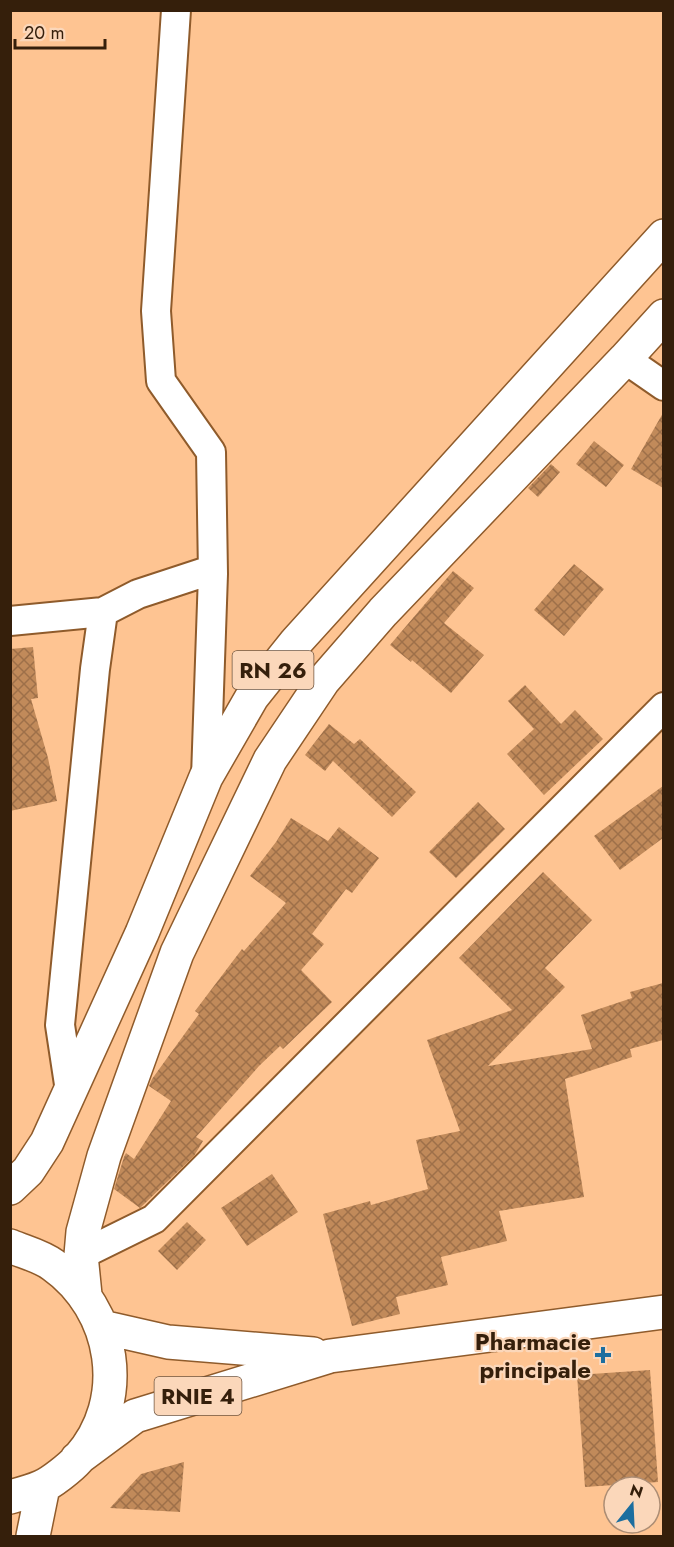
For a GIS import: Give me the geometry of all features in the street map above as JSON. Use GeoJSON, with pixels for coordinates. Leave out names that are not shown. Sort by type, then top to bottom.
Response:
{"type":"FeatureCollection","features":[{"type":"Feature","properties":{"kind":"main road","name":"RN 26"},"geometry":{"type":"LineString","coordinates":[[10,1188],[28,1171],[48,1142],[142,933],[206,777],[252,697],[296,642],[663,236]]}},
{"type":"Feature","properties":{"kind":"main road","name":"RN 26"},"geometry":{"type":"LineString","coordinates":[[85,1295],[81,1255],[83,1232],[104,1156],[177,953],[270,760],[322,681],[663,316]]}},
{"type":"Feature","properties":{"kind":"main road","name":"RNIE 4"},"geometry":{"type":"LineString","coordinates":[[10,1246],[52,1264],[85,1295],[102,1326],[110,1361],[109,1396],[97,1430],[77,1459]]}},
{"type":"Feature","properties":{"kind":"main road","name":"RNIE 4"},"geometry":{"type":"LineString","coordinates":[[10,1497],[43,1486],[135,1416],[330,1356],[663,1312]]}},
{"type":"Feature","properties":{"kind":"main road","name":"RNIE 4"},"geometry":{"type":"LineString","coordinates":[[102,1326],[168,1342],[330,1356]]}},
{"type":"Feature","properties":{"kind":"main road"},"geometry":{"type":"LineString","coordinates":[[33,1536],[43,1486]]}},
{"type":"Feature","properties":{"kind":"street"},"geometry":{"type":"LineString","coordinates":[[176,10],[156,311],[161,381],[211,452],[213,574],[206,777]]}},
{"type":"Feature","properties":{"kind":"street"},"geometry":{"type":"LineString","coordinates":[[625,359],[663,386]]}},
{"type":"Feature","properties":{"kind":"street"},"geometry":{"type":"LineString","coordinates":[[10,621],[103,612],[138,594],[202,573],[213,574]]}},
{"type":"Feature","properties":{"kind":"street"},"geometry":{"type":"LineString","coordinates":[[70,1091],[60,1025],[95,669],[103,612]]}},
{"type":"Feature","properties":{"kind":"street"},"geometry":{"type":"LineString","coordinates":[[81,1255],[154,1219],[663,707]]}},
{"type":"Feature","properties":{"kind":"building"},"geometry":{"type":"Polygon","coordinates":[[[663,413],[663,488],[631,469],[663,413]]]}},
{"type":"Feature","properties":{"kind":"building"},"geometry":{"type":"Polygon","coordinates":[[[594,441],[624,465],[606,487],[576,464],[594,441]]]}},
{"type":"Feature","properties":{"kind":"building"},"geometry":{"type":"Polygon","coordinates":[[[551,464],[560,472],[538,497],[528,488],[551,464]]]}},
{"type":"Feature","properties":{"kind":"building"},"geometry":{"type":"Polygon","coordinates":[[[574,564],[604,589],[564,636],[534,610],[574,564]]]}},
{"type":"Feature","properties":{"kind":"building"},"geometry":{"type":"Polygon","coordinates":[[[453,571],[474,588],[444,623],[484,655],[451,693],[412,660],[411,662],[390,645],[453,571]]]}},
{"type":"Feature","properties":{"kind":"building"},"geometry":{"type":"Polygon","coordinates":[[[33,647],[38,698],[31,699],[48,758],[57,801],[10,811],[10,649],[33,647]]]}},
{"type":"Feature","properties":{"kind":"building"},"geometry":{"type":"Polygon","coordinates":[[[525,685],[561,724],[575,710],[603,739],[544,795],[507,754],[534,729],[508,701],[525,685]]]}},
{"type":"Feature","properties":{"kind":"building"},"geometry":{"type":"Polygon","coordinates":[[[329,724],[354,744],[360,739],[416,792],[392,817],[333,761],[325,771],[305,755],[329,724]]]}},
{"type":"Feature","properties":{"kind":"building"},"geometry":{"type":"Polygon","coordinates":[[[663,786],[663,838],[620,870],[594,836],[663,786]]]}},
{"type":"Feature","properties":{"kind":"building"},"geometry":{"type":"Polygon","coordinates":[[[478,802],[505,829],[456,878],[429,852],[478,802]]]}},
{"type":"Feature","properties":{"kind":"building"},"geometry":{"type":"Polygon","coordinates":[[[291,818],[328,841],[339,827],[379,858],[352,893],[346,889],[312,934],[324,944],[301,970],[332,1002],[283,1049],[280,1046],[259,1066],[196,1137],[203,1141],[194,1156],[140,1208],[114,1189],[126,1153],[134,1159],[171,1101],[149,1086],[199,1014],[195,1011],[242,949],[244,951],[286,903],[250,876],[291,818]]]}},
{"type":"Feature","properties":{"kind":"building"},"geometry":{"type":"Polygon","coordinates":[[[543,872],[592,920],[545,968],[565,987],[488,1066],[592,1049],[581,1015],[632,998],[630,992],[663,983],[663,1040],[630,1049],[632,1057],[565,1079],[584,1197],[499,1211],[507,1241],[441,1257],[448,1285],[396,1297],[400,1314],[352,1326],[323,1214],[370,1201],[371,1205],[428,1189],[416,1140],[460,1131],[427,1040],[512,1010],[459,958],[543,872]]]}},
{"type":"Feature","properties":{"kind":"building"},"geometry":{"type":"Polygon","coordinates":[[[272,1174],[298,1212],[247,1246],[221,1208],[272,1174]]]}},
{"type":"Feature","properties":{"kind":"building"},"geometry":{"type":"Polygon","coordinates":[[[187,1222],[206,1240],[177,1270],[158,1251],[187,1222]]]}},
{"type":"Feature","properties":{"kind":"building"},"geometry":{"type":"Polygon","coordinates":[[[650,1370],[658,1475],[602,1475],[602,1486],[585,1487],[577,1375],[650,1370]]]}},
{"type":"Feature","properties":{"kind":"building"},"geometry":{"type":"Polygon","coordinates":[[[184,1462],[180,1512],[110,1508],[141,1474],[184,1462]]]}},
{"type":"Feature","properties":{"kind":"place","name":"Pharmacie principale"},"geometry":{"type":"Point","coordinates":[603,1355]}}]}
